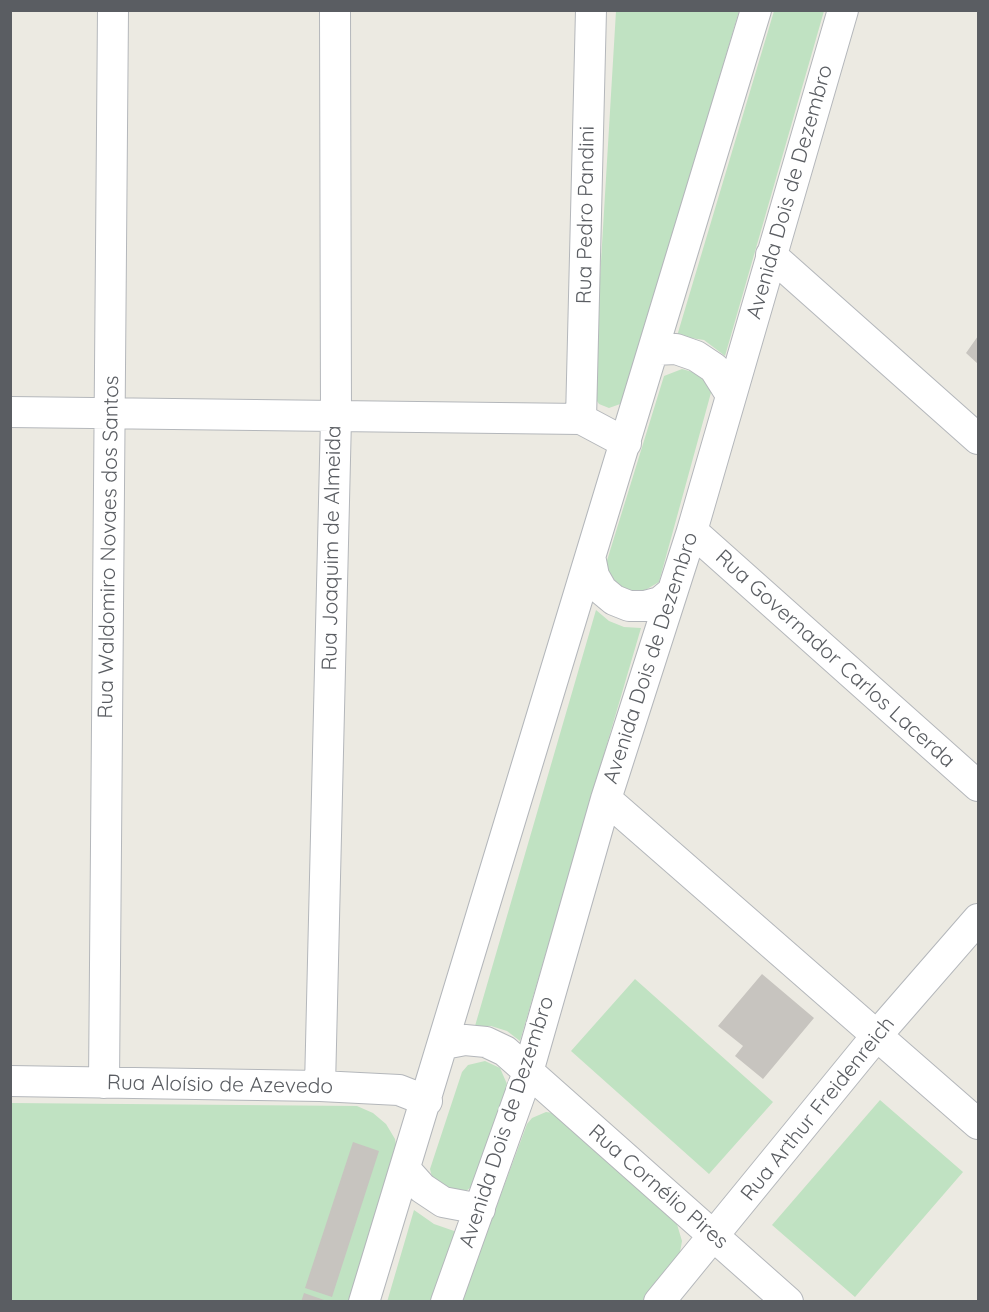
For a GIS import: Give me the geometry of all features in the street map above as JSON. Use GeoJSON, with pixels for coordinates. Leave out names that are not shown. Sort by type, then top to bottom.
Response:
{"type":"FeatureCollection","features":[{"type":"Feature","properties":{"kind":"street","name":"Rua Waldomiro Novaes dos Santos"},"geometry":{"type":"LineString","coordinates":[[104,1083],[114,10]]}},
{"type":"Feature","properties":{"kind":"street","name":"Rua Joaquim de Almeida"},"geometry":{"type":"LineString","coordinates":[[320,1086],[336,418],[335,10]]}},
{"type":"Feature","properties":{"kind":"street","name":"Rua Pedro Pandini"},"geometry":{"type":"LineString","coordinates":[[581,419],[591,10]]}},
{"type":"Feature","properties":{"kind":"street"},"geometry":{"type":"LineString","coordinates":[[364,1302],[591,561],[756,10]]}},
{"type":"Feature","properties":{"kind":"street","name":"Avenida Dois de Dezembro"},"geometry":{"type":"LineString","coordinates":[[446,1302],[528,1072],[606,799],[692,531],[843,10]]}},
{"type":"Feature","properties":{"kind":"street"},"geometry":{"type":"LineString","coordinates":[[771,255],[978,439]]}},
{"type":"Feature","properties":{"kind":"street"},"geometry":{"type":"LineString","coordinates":[[654,350],[676,349],[696,356],[714,368],[731,395]]}},
{"type":"Feature","properties":{"kind":"street"},"geometry":{"type":"LineString","coordinates":[[10,412],[336,418],[581,419],[626,443]]}},
{"type":"Feature","properties":{"kind":"street","name":"Rua Governador Carlos Lacerda"},"geometry":{"type":"LineString","coordinates":[[692,531],[978,786]]}},
{"type":"Feature","properties":{"kind":"street"},"geometry":{"type":"LineString","coordinates":[[591,561],[594,576],[602,590],[614,600],[629,606],[652,604],[672,592]]}},
{"type":"Feature","properties":{"kind":"street"},"geometry":{"type":"LineString","coordinates":[[606,799],[978,1124]]}},
{"type":"Feature","properties":{"kind":"street","name":"Rua Arthur Freidenreich"},"geometry":{"type":"LineString","coordinates":[[659,1302],[878,1035],[978,919]]}},
{"type":"Feature","properties":{"kind":"street","name":"Rua Cornélio Pires"},"geometry":{"type":"LineString","coordinates":[[444,1044],[465,1040],[486,1042],[505,1051],[788,1302]]}},
{"type":"Feature","properties":{"kind":"street","name":"Rua Aloísio de Azevedo"},"geometry":{"type":"LineString","coordinates":[[10,1082],[320,1086],[399,1090],[427,1101]]}},
{"type":"Feature","properties":{"kind":"street"},"geometry":{"type":"LineString","coordinates":[[405,1169],[422,1188],[443,1202],[480,1209]]}},
{"type":"Feature","properties":{"kind":"green space"},"geometry":{"type":"Polygon","coordinates":[[[616,11],[739,11],[623,403],[609,408],[599,404],[593,395],[616,11]]]}},
{"type":"Feature","properties":{"kind":"green space"},"geometry":{"type":"Polygon","coordinates":[[[774,11],[824,11],[725,356],[704,340],[677,336],[774,11]]]}},
{"type":"Feature","properties":{"kind":"green space"},"geometry":{"type":"Polygon","coordinates":[[[682,369],[700,374],[712,389],[659,582],[642,592],[632,592],[614,584],[605,567],[664,376],[682,369]]]}},
{"type":"Feature","properties":{"kind":"green space"},"geometry":{"type":"Polygon","coordinates":[[[596,610],[609,621],[624,627],[641,628],[520,1041],[507,1031],[491,1026],[475,1026],[596,610]]]}},
{"type":"Feature","properties":{"kind":"green space"},"geometry":{"type":"Polygon","coordinates":[[[635,979],[773,1102],[709,1174],[571,1051],[635,979]]]}},
{"type":"Feature","properties":{"kind":"green space"},"geometry":{"type":"Polygon","coordinates":[[[485,1061],[500,1068],[507,1084],[479,1181],[466,1191],[450,1193],[432,1177],[430,1169],[462,1072],[468,1065],[485,1061]]]}},
{"type":"Feature","properties":{"kind":"green space"},"geometry":{"type":"Polygon","coordinates":[[[880,1100],[963,1172],[855,1297],[772,1225],[880,1100]]]}},
{"type":"Feature","properties":{"kind":"green space"},"geometry":{"type":"Polygon","coordinates":[[[11,1103],[357,1106],[373,1113],[386,1124],[395,1139],[398,1156],[352,1301],[11,1302],[11,1103]]]}},
{"type":"Feature","properties":{"kind":"green space"},"geometry":{"type":"Polygon","coordinates":[[[546,1112],[554,1113],[676,1221],[682,1241],[676,1262],[643,1301],[461,1302],[527,1124],[532,1118],[546,1112]]]}},
{"type":"Feature","properties":{"kind":"green space"},"geometry":{"type":"Polygon","coordinates":[[[414,1210],[434,1224],[457,1232],[435,1301],[387,1302],[414,1210]]]}},
{"type":"Feature","properties":{"kind":"building"},"geometry":{"type":"Polygon","coordinates":[[[978,336],[978,364],[966,353],[978,336]]]}},
{"type":"Feature","properties":{"kind":"building"},"geometry":{"type":"Polygon","coordinates":[[[762,974],[814,1018],[763,1079],[735,1056],[743,1046],[718,1026],[762,974]]]}},
{"type":"Feature","properties":{"kind":"building"},"geometry":{"type":"Polygon","coordinates":[[[353,1142],[379,1151],[332,1297],[305,1288],[353,1142]]]}},
{"type":"Feature","properties":{"kind":"building"},"geometry":{"type":"Polygon","coordinates":[[[304,1293],[327,1301],[327,1302],[301,1302],[304,1293]]]}}]}
